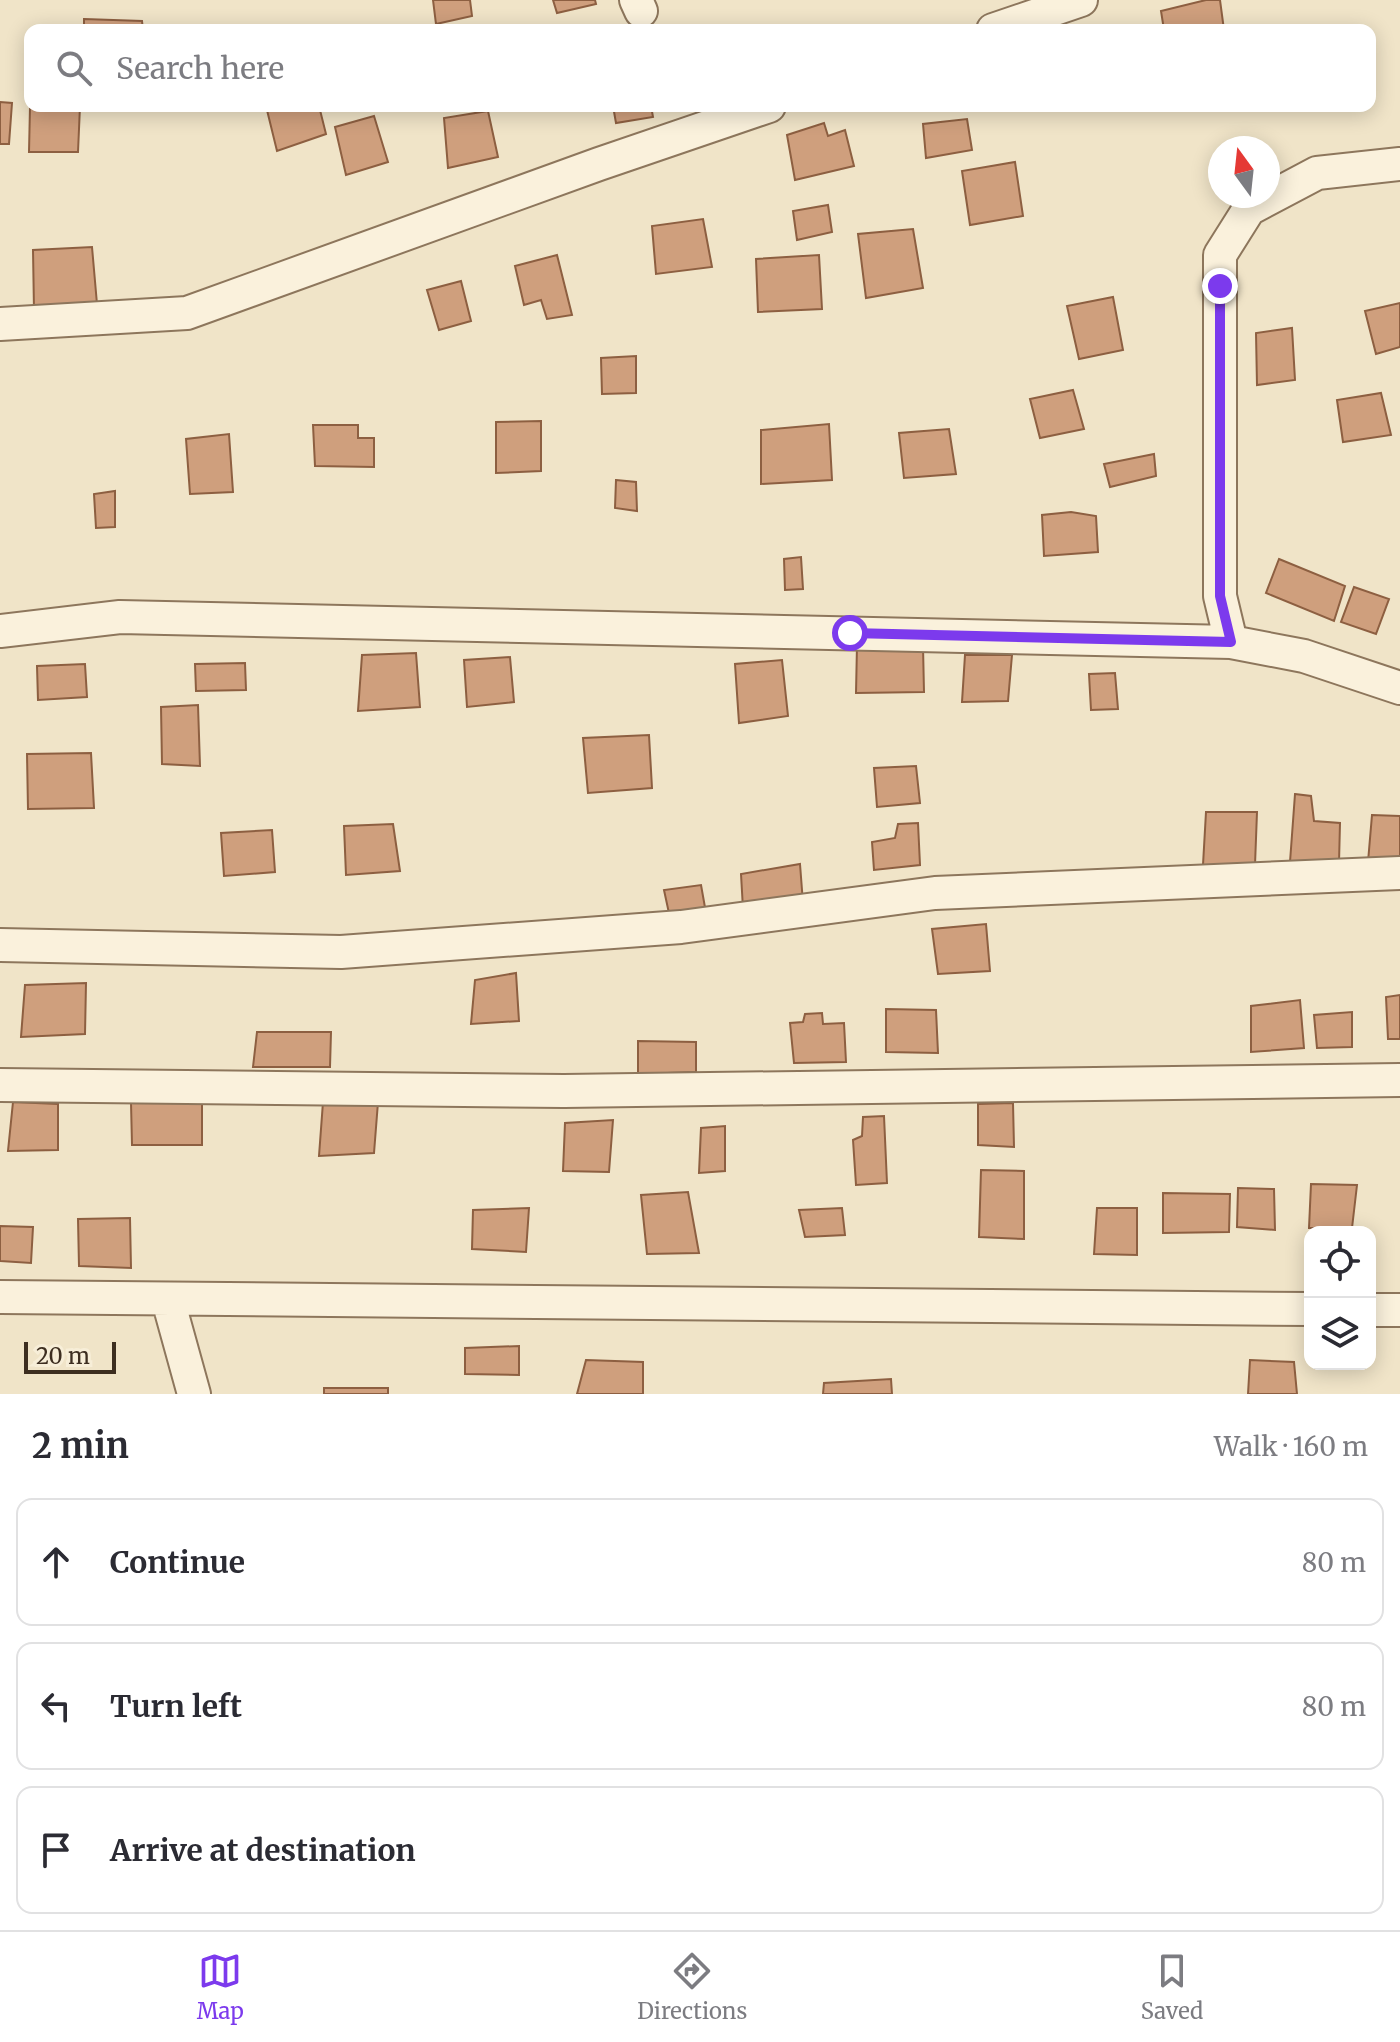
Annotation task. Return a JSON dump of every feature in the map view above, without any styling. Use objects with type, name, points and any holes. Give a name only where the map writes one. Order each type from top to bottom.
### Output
[{"type":"street","points":[[1011,24],[1081,0]]},
{"type":"street","points":[[0,324],[187,313],[751,112]]},
{"type":"street","points":[[1231,642],[1220,596],[1220,255],[1249,209],[1317,173],[1400,164]]},
{"type":"street","points":[[0,631],[120,617],[1231,642],[1304,656],[1400,688]]},
{"type":"street","points":[[0,945],[341,952],[681,927],[935,893],[1400,873]]},
{"type":"street","points":[[0,1085],[564,1091],[1400,1080]]},
{"type":"street","points":[[0,1297],[1304,1309]]},
{"type":"street","points":[[168,1300],[194,1394]]},
{"type":"street","points":[[1376,1310],[1400,1310]]},
{"type":"building","points":[[433,0],[470,0],[472,16],[436,24]]},
{"type":"building","points":[[553,0],[595,0],[596,4],[557,13]]},
{"type":"building","points":[[1206,0],[1220,0],[1223,24],[1163,24],[1161,11]]},
{"type":"building","points":[[84,19],[142,21],[142,24],[84,24]]},
{"type":"building","points":[[0,102],[12,103],[9,144],[0,144]]},
{"type":"building","points":[[30,112],[80,112],[78,152],[29,152]]},
{"type":"building","points":[[267,112],[320,112],[326,134],[277,151]]},
{"type":"building","points":[[488,112],[498,157],[448,168],[444,118]]},
{"type":"building","points":[[614,112],[652,112],[653,117],[616,123]]},
{"type":"building","points":[[374,116],[388,162],[346,175],[335,127]]},
{"type":"building","points":[[967,119],[972,150],[926,158],[923,124]]},
{"type":"building","points":[[824,123],[828,136],[845,130],[854,166],[795,180],[787,135]]},
{"type":"building","points":[[1015,162],[1023,216],[970,225],[962,171]]},
{"type":"building","points":[[828,205],[832,232],[797,240],[793,211]]},
{"type":"building","points":[[703,219],[712,267],[656,274],[652,226]]},
{"type":"building","points":[[913,229],[923,288],[866,298],[858,234]]},
{"type":"building","points":[[92,247],[97,304],[34,310],[33,250]]},
{"type":"building","points":[[557,255],[572,315],[547,319],[541,300],[524,305],[515,266]]},
{"type":"building","points":[[819,255],[822,309],[758,312],[756,259]]},
{"type":"building","points":[[461,281],[471,321],[439,330],[427,290]]},
{"type":"building","points":[[1113,297],[1123,350],[1079,359],[1067,306]]},
{"type":"building","points":[[1400,303],[1400,347],[1376,354],[1365,311]]},
{"type":"building","points":[[1292,328],[1295,380],[1257,385],[1256,333]]},
{"type":"building","points":[[636,356],[636,393],[602,394],[601,358]]},
{"type":"building","points":[[1073,390],[1084,429],[1040,438],[1030,399]]},
{"type":"building","points":[[1381,393],[1391,435],[1343,442],[1337,400]]},
{"type":"building","points":[[541,421],[541,471],[496,473],[496,422]]},
{"type":"building","points":[[829,424],[832,480],[761,484],[761,430]]},
{"type":"building","points":[[313,425],[358,425],[358,438],[374,438],[374,467],[315,466]]},
{"type":"building","points":[[949,429],[956,474],[904,478],[899,433]]},
{"type":"building","points":[[229,434],[233,492],[190,494],[186,439]]},
{"type":"building","points":[[1154,454],[1156,476],[1110,487],[1104,464]]},
{"type":"building","points":[[616,480],[636,482],[637,511],[615,508]]},
{"type":"building","points":[[115,491],[115,527],[96,528],[94,494]]},
{"type":"building","points":[[1071,512],[1096,516],[1098,552],[1044,556],[1042,515]]},
{"type":"building","points":[[801,557],[803,589],[785,590],[784,559]]},
{"type":"building","points":[[1279,559],[1345,586],[1334,621],[1266,593]]},
{"type":"building","points":[[1354,587],[1389,599],[1376,634],[1341,622]]},
{"type":"building","points":[[857,645],[923,646],[924,692],[856,693]]},
{"type":"building","points":[[416,653],[420,707],[358,711],[362,655]]},
{"type":"building","points":[[965,655],[1012,655],[1008,701],[962,702]]},
{"type":"building","points":[[510,657],[514,702],[467,707],[464,660]]},
{"type":"building","points":[[782,660],[788,716],[739,723],[735,664]]},
{"type":"building","points":[[245,663],[246,690],[196,691],[195,664]]},
{"type":"building","points":[[85,664],[87,697],[38,700],[37,666]]},
{"type":"building","points":[[1115,673],[1118,709],[1091,710],[1089,674]]},
{"type":"building","points":[[198,705],[200,766],[162,764],[161,707]]},
{"type":"building","points":[[649,735],[652,788],[588,793],[583,738]]},
{"type":"building","points":[[91,753],[94,808],[28,809],[27,754]]},
{"type":"building","points":[[916,766],[920,803],[877,807],[874,768]]},
{"type":"building","points":[[1295,794],[1311,796],[1314,821],[1340,823],[1339,863],[1290,862]]},
{"type":"building","points":[[1206,812],[1257,812],[1255,865],[1203,865]]},
{"type":"building","points":[[1372,815],[1400,816],[1400,863],[1368,862]]},
{"type":"building","points":[[918,823],[920,865],[874,870],[872,842],[895,838],[898,824]]},
{"type":"building","points":[[393,824],[400,871],[346,875],[344,826]]},
{"type":"building","points":[[272,830],[275,872],[224,876],[221,833]]},
{"type":"building","points":[[800,864],[803,903],[743,909],[741,874]]},
{"type":"building","points":[[701,885],[706,913],[670,918],[664,890]]},
{"type":"building","points":[[986,924],[990,971],[938,974],[932,929]]},
{"type":"building","points":[[516,973],[519,1021],[471,1024],[475,980]]},
{"type":"building","points":[[86,983],[85,1034],[21,1037],[25,985]]},
{"type":"building","points":[[1400,995],[1400,1039],[1388,1039],[1386,997]]},
{"type":"building","points":[[1300,1000],[1304,1048],[1251,1052],[1251,1006]]},
{"type":"building","points":[[886,1009],[936,1010],[938,1053],[886,1052]]},
{"type":"building","points":[[1352,1012],[1352,1047],[1317,1048],[1314,1015]]},
{"type":"building","points":[[822,1013],[823,1024],[844,1023],[846,1062],[794,1063],[790,1023],[803,1022],[805,1014]]},
{"type":"building","points":[[257,1032],[331,1032],[330,1067],[253,1067]]},
{"type":"building","points":[[638,1041],[696,1042],[696,1072],[638,1074]]},
{"type":"building","points":[[202,1100],[202,1145],[132,1145],[131,1103]]},
{"type":"building","points":[[13,1102],[58,1104],[58,1150],[8,1151]]},
{"type":"building","points":[[323,1102],[378,1102],[374,1153],[319,1156]]},
{"type":"building","points":[[1013,1103],[1014,1147],[978,1145],[978,1104]]},
{"type":"building","points":[[884,1116],[887,1183],[856,1185],[853,1140],[862,1136],[863,1117]]},
{"type":"building","points":[[613,1120],[609,1172],[563,1171],[565,1123]]},
{"type":"building","points":[[725,1126],[725,1171],[699,1173],[701,1128]]},
{"type":"building","points":[[981,1170],[1024,1171],[1024,1239],[979,1237]]},
{"type":"building","points":[[1311,1184],[1357,1185],[1352,1226],[1309,1226]]},
{"type":"building","points":[[1238,1188],[1274,1189],[1275,1230],[1237,1227]]},
{"type":"building","points":[[688,1192],[699,1253],[647,1254],[641,1195]]},
{"type":"building","points":[[1163,1193],[1230,1194],[1229,1232],[1163,1233]]},
{"type":"building","points":[[529,1208],[526,1252],[472,1249],[473,1210]]},
{"type":"building","points":[[842,1208],[845,1235],[805,1237],[799,1210]]},
{"type":"building","points":[[1097,1208],[1137,1208],[1137,1255],[1094,1254]]},
{"type":"building","points":[[130,1218],[131,1268],[79,1266],[78,1219]]},
{"type":"building","points":[[0,1226],[33,1227],[31,1263],[0,1261]]},
{"type":"building","points":[[519,1346],[519,1375],[465,1374],[465,1348]]},
{"type":"building","points":[[586,1360],[643,1362],[643,1394],[577,1394]]},
{"type":"building","points":[[1250,1360],[1294,1362],[1297,1394],[1248,1394]]},
{"type":"building","points":[[891,1379],[892,1394],[823,1394],[824,1383]]},
{"type":"building","points":[[324,1388],[388,1388],[388,1394],[324,1394]]},
{"type":"route","points":[[850,633],[1231,642],[1220,596],[1220,286]]}]
